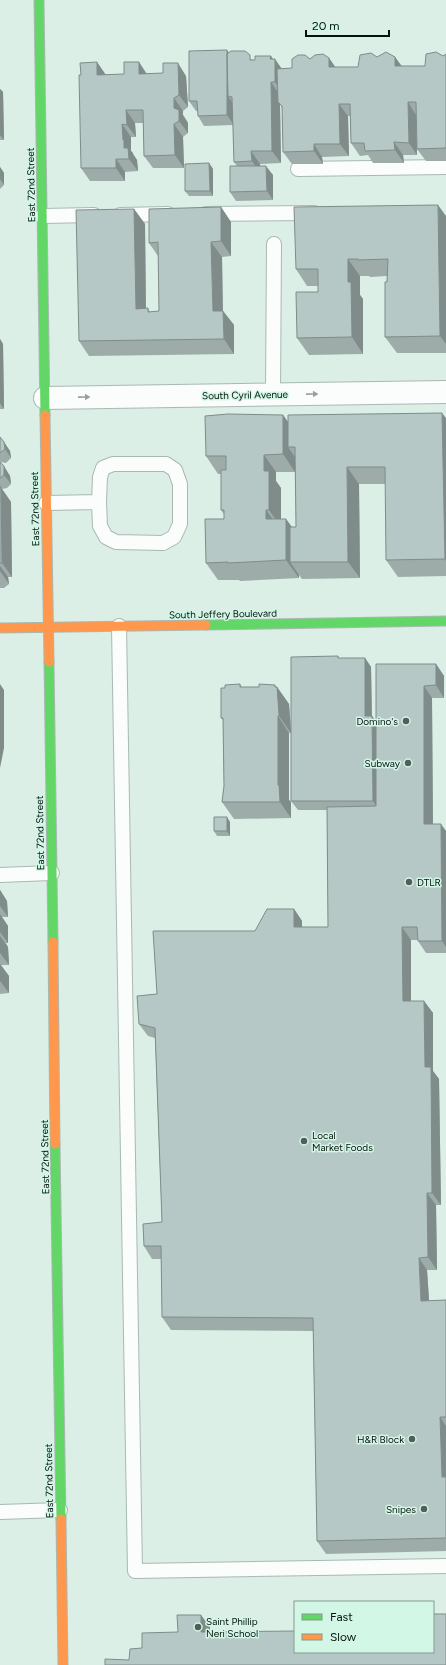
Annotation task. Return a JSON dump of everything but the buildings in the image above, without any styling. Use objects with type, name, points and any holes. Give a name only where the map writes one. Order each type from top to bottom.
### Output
[{"type":"street","name":"East 72nd Street","points":[[39,0],[63,1665]]},
{"type":"street","name":"South Cyril Avenue","points":[[45,398],[446,392]]},
{"type":"street","name":"South Jeffery Boulevard","points":[[0,628],[446,620]]},
{"type":"lane","points":[[298,169],[446,167]]},
{"type":"lane","points":[[194,214],[328,212]]},
{"type":"lane","points":[[42,216],[179,214]]},
{"type":"lane","points":[[273,394],[274,244]]},
{"type":"lane","points":[[113,464],[166,464],[175,470],[180,484],[180,524],[174,537],[163,543],[116,542],[106,537],[100,526],[99,502],[100,477],[103,468],[113,464]]},
{"type":"lane","points":[[46,503],[99,502]]},
{"type":"lane","points":[[119,626],[135,1571],[446,1566]]},
{"type":"lane","points":[[0,875],[52,874]]},
{"type":"lane","points":[[0,1512],[60,1510]]},
{"type":"traffic: fast","points":[[39,0],[45,415]]},
{"type":"traffic: fast","points":[[206,625],[446,621]]},
{"type":"traffic: fast","points":[[49,662],[53,942]]},
{"type":"traffic: fast","points":[[55,1144],[61,1519]]},
{"type":"traffic: slow","points":[[45,415],[49,662]]},
{"type":"traffic: slow","points":[[0,628],[206,625]]},
{"type":"traffic: slow","points":[[53,942],[55,1144]]},
{"type":"traffic: slow","points":[[61,1519],[63,1665]]},
{"type":"place","name":"Domino's","points":[[406,721]]},
{"type":"place","name":"Subway","points":[[408,763]]},
{"type":"place","name":"DTLR","points":[[409,882]]},
{"type":"place","name":"Local Market Foods","points":[[304,1141]]},
{"type":"place","name":"H&R Block","points":[[412,1439]]},
{"type":"place","name":"Snipes","points":[[424,1509]]},
{"type":"place","name":"Saint Phillip Neri School","points":[[198,1627]]}]
